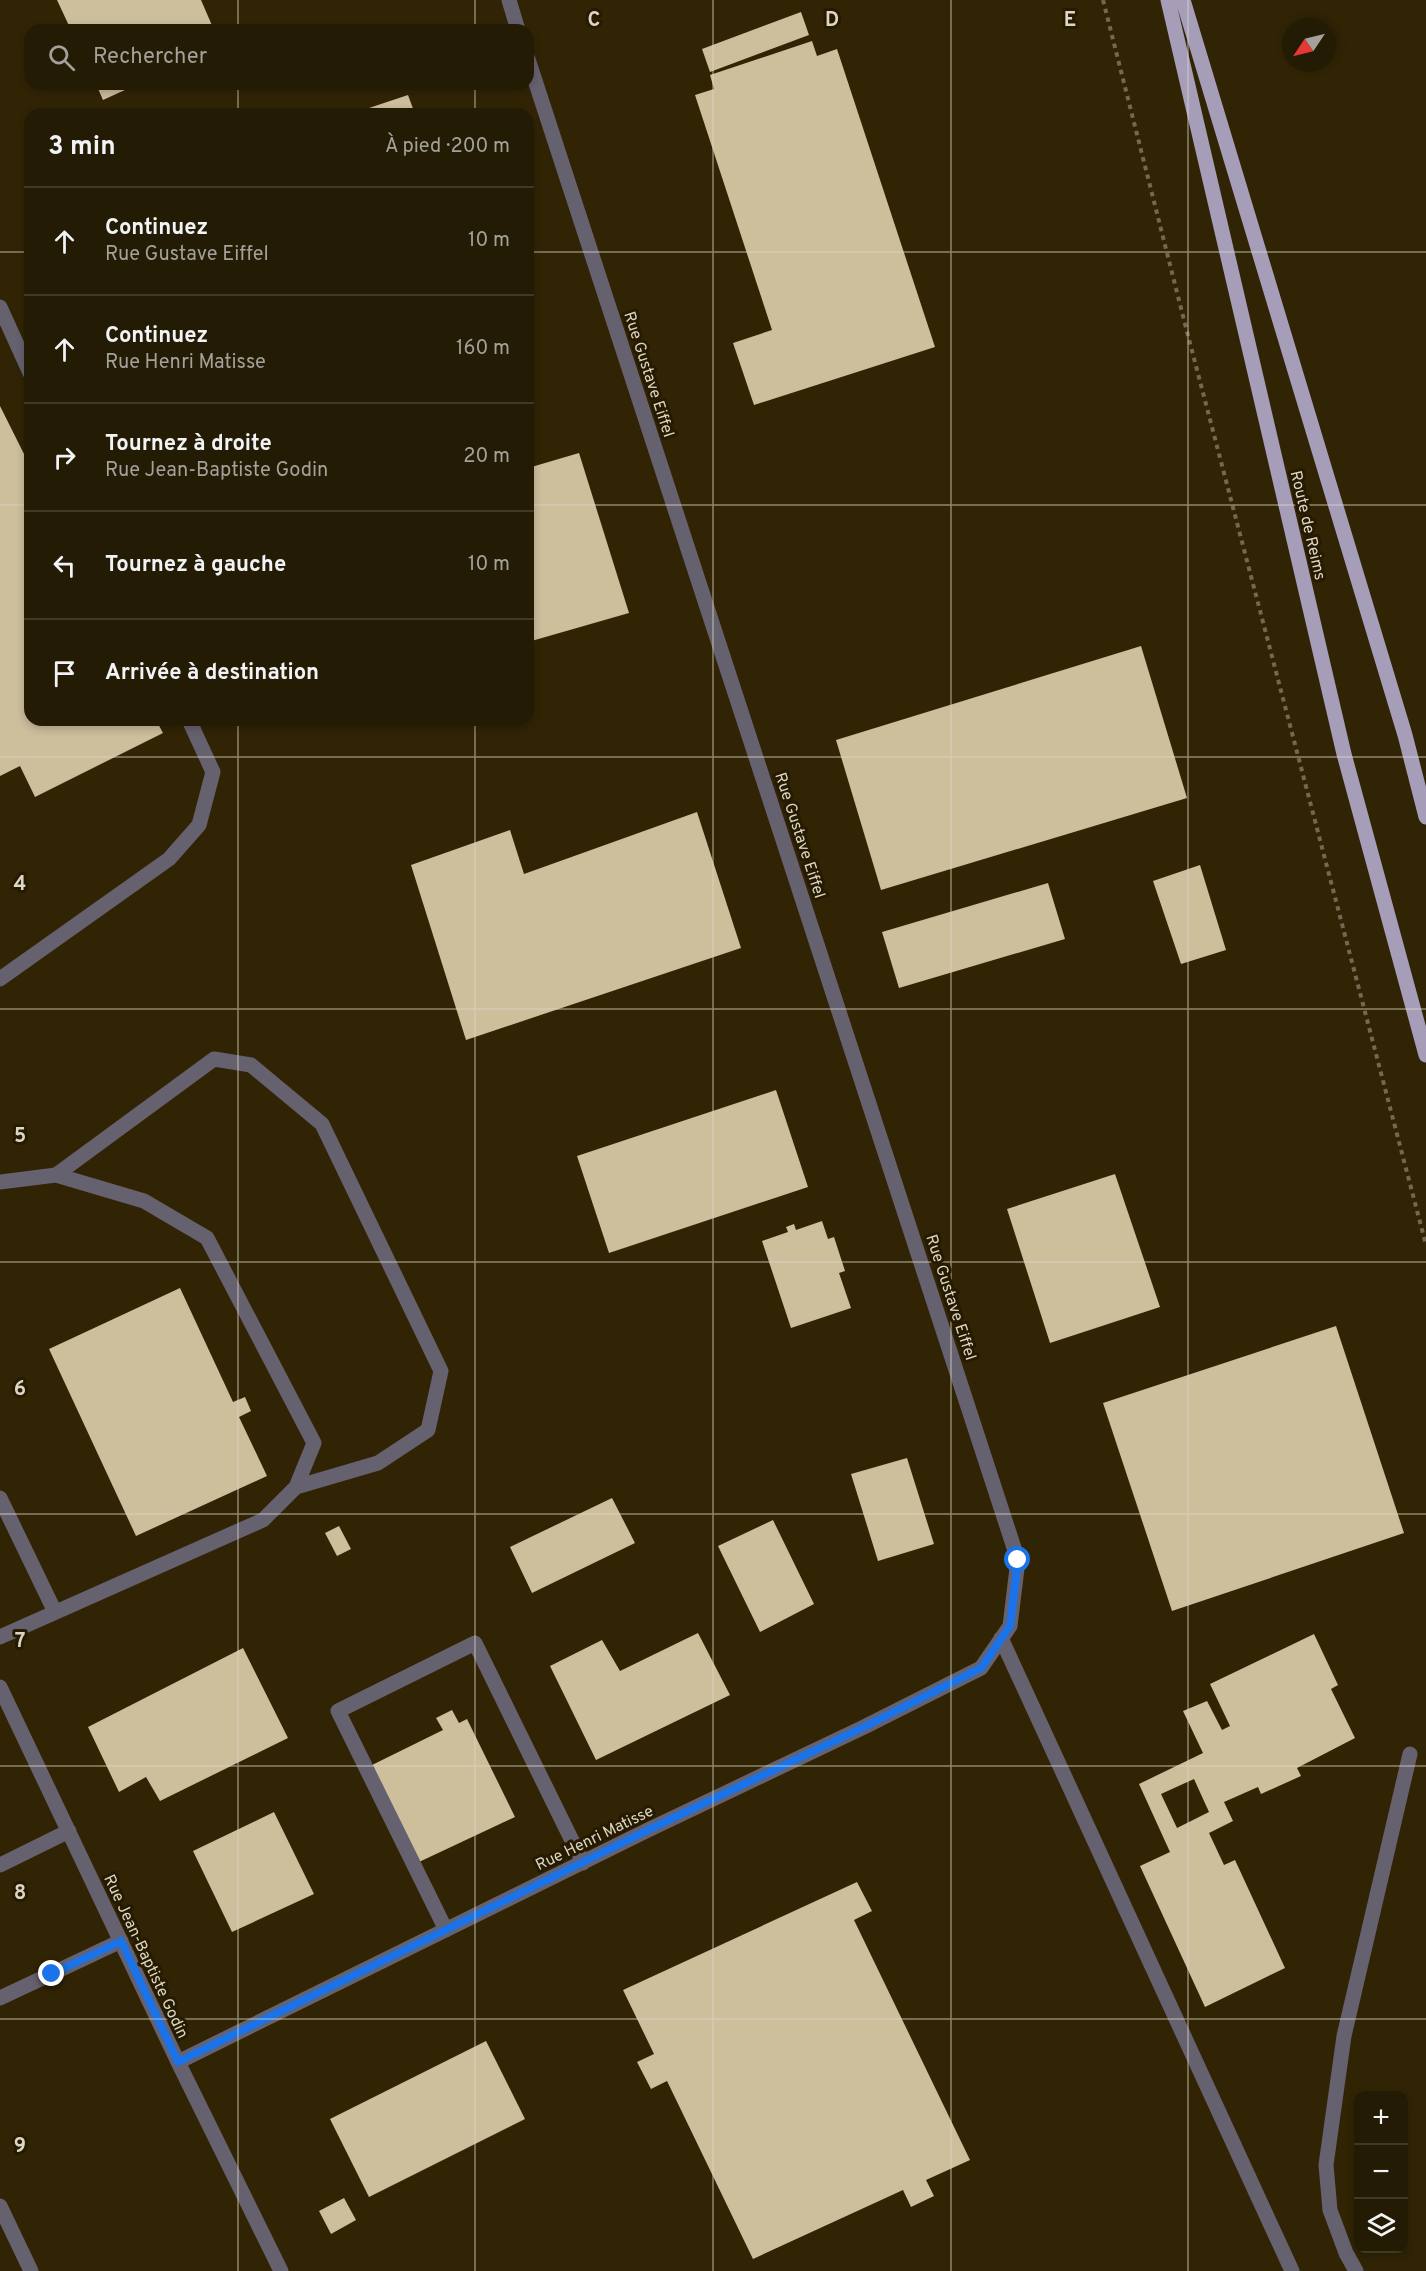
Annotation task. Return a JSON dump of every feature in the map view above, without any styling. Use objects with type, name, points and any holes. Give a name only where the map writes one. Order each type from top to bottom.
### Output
[{"type":"main road","name":"Route de Reims","points":[[1168,0],[1344,754],[1426,1056]]},
{"type":"main road","name":"Route de Reims","points":[[1183,0],[1405,735],[1426,817]]},
{"type":"street","points":[[509,0],[517,24]]},
{"type":"street","name":"Rue Gustave Eiffel","points":[[534,77],[1018,1560],[1005,1632]]},
{"type":"street","points":[[0,307],[24,360]]},
{"type":"street","points":[[0,979],[169,859],[199,825],[213,772],[192,726]]},
{"type":"street","points":[[56,1175],[214,1059],[250,1065],[322,1124],[441,1371],[428,1430],[378,1463],[297,1487]]},
{"type":"street","points":[[0,1182],[56,1175],[144,1201],[207,1238],[314,1443],[297,1487],[263,1520],[0,1637]]},
{"type":"street","points":[[0,1498],[55,1612]]},
{"type":"street","points":[[1005,1632],[1292,2271]]},
{"type":"street","name":"Rue Henri Matisse","points":[[178,2062],[981,1668],[1005,1632]]},
{"type":"street","points":[[446,1930],[338,1710],[475,1643],[583,1863]]},
{"type":"street","name":"Rue Jean-Baptiste Godin","points":[[0,1687],[178,2062],[281,2271]]},
{"type":"street","points":[[1356,2271],[1346,2253],[1330,2210],[1326,2164],[1344,2036],[1410,1754]]},
{"type":"street","points":[[0,1865],[69,1832]]},
{"type":"street","points":[[0,1998],[121,1941]]},
{"type":"street","points":[[0,2206],[32,2271]]},
{"type":"path","points":[[1103,0],[1185,324],[1426,1245]]},
{"type":"building","points":[[57,0],[201,0],[211,24],[68,24]]},
{"type":"building","points":[[801,12],[809,35],[710,72],[702,49]]},
{"type":"building","points":[[812,41],[817,56],[837,49],[935,347],[754,405],[733,343],[772,330],[695,95],[714,89],[710,75]]},
{"type":"building","points":[[99,90],[125,90],[103,100]]},
{"type":"building","points":[[408,95],[413,108],[369,108]]},
{"type":"building","points":[[0,406],[24,454],[24,726],[159,726],[163,733],[35,797],[20,766],[0,776]]},
{"type":"building","points":[[579,453],[629,613],[534,640],[534,466]]},
{"type":"building","points":[[1141,646],[1187,798],[881,890],[836,740]]},
{"type":"building","points":[[697,812],[741,948],[466,1040],[411,865],[510,830],[524,874]]},
{"type":"building","points":[[1200,865],[1226,950],[1181,964],[1153,881]]},
{"type":"building","points":[[1048,883],[1065,939],[899,988],[882,932]]},
{"type":"building","points":[[776,1090],[808,1187],[609,1253],[577,1156]]},
{"type":"building","points":[[1115,1174],[1160,1307],[1050,1343],[1007,1209]]},
{"type":"building","points":[[822,1221],[828,1239],[834,1237],[845,1271],[839,1273],[851,1308],[791,1328],[762,1241],[788,1232],[786,1227],[794,1224],[796,1230]]},
{"type":"building","points":[[180,1288],[233,1402],[245,1397],[251,1411],[239,1417],[267,1476],[136,1536],[49,1349]]},
{"type":"building","points":[[1336,1326],[1404,1533],[1172,1611],[1103,1403]]},
{"type":"building","points":[[907,1458],[934,1544],[878,1561],[851,1474]]},
{"type":"building","points":[[612,1498],[635,1543],[532,1593],[510,1547]]},
{"type":"building","points":[[773,1520],[814,1604],[760,1632],[718,1546]]},
{"type":"building","points":[[339,1526],[351,1549],[337,1556],[325,1533]]},
{"type":"building","points":[[698,1633],[730,1695],[596,1760],[550,1666],[602,1640],[620,1671]]},
{"type":"building","points":[[1314,1634],[1338,1685],[1331,1689],[1355,1738],[1297,1768],[1301,1776],[1261,1794],[1258,1787],[1224,1802],[1233,1821],[1209,1833],[1224,1865],[1235,1860],[1285,1968],[1205,2007],[1140,1866],[1170,1852],[1139,1784],[1203,1753],[1183,1711],[1207,1701],[1222,1730],[1230,1726],[1210,1684]],"holes":[[[1194,1779],[1209,1812],[1177,1828],[1161,1794]]]},
{"type":"building","points":[[243,1648],[288,1738],[160,1801],[146,1777],[119,1792],[88,1727]]},
{"type":"building","points":[[452,1710],[459,1723],[467,1719],[515,1817],[419,1862],[372,1765],[443,1730],[436,1718]]},
{"type":"building","points":[[274,1812],[314,1894],[232,1932],[193,1851]]},
{"type":"building","points":[[857,1882],[872,1911],[854,1920],[970,2160],[926,2180],[934,2196],[911,2207],[903,2190],[753,2259],[667,2081],[651,2089],[637,2062],[654,2054],[623,1990]]},
{"type":"building","points":[[486,2041],[525,2119],[369,2197],[330,2119]]},
{"type":"building","points":[[344,2198],[356,2220],[331,2234],[319,2211]]},
{"type":"route","points":[[52,1974],[121,1941],[178,2062],[981,1668],[1010,1626],[1018,1560]]}]
